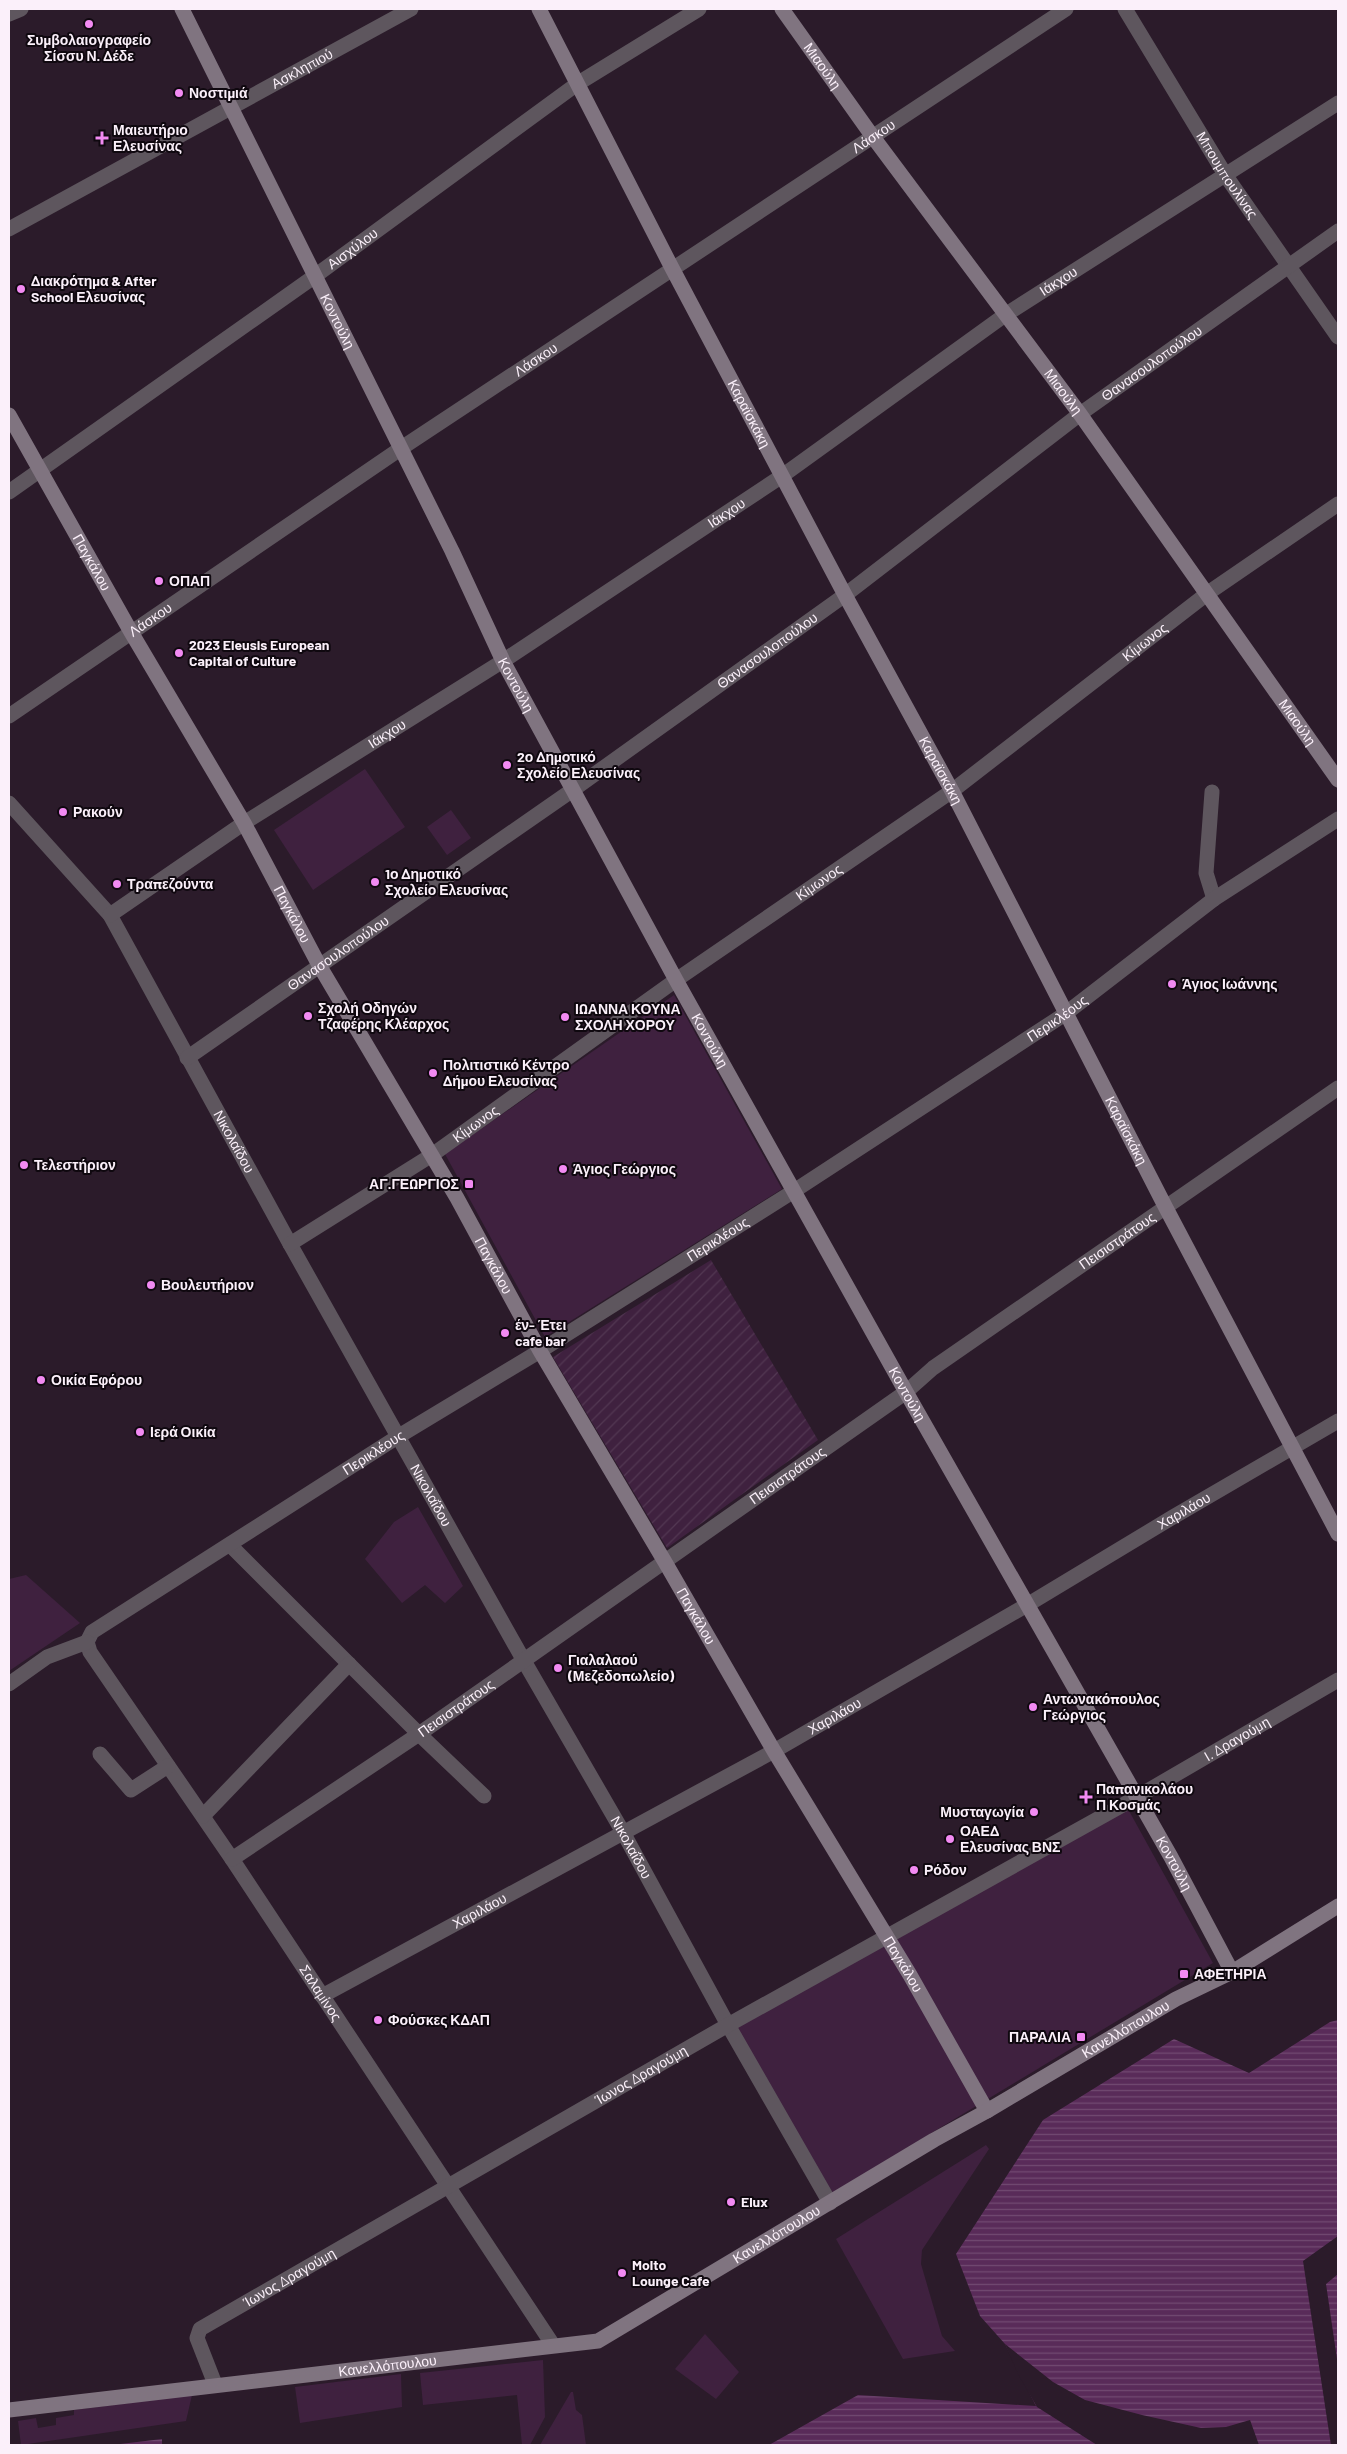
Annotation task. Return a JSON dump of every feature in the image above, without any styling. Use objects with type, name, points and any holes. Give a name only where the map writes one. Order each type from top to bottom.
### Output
[{"type":"main road","name":"Κοντούλη","points":[[182,9],[452,550],[503,661],[676,980],[906,1392],[1136,1797],[1232,1972]]},
{"type":"main road","name":"Καραϊσκάκη","points":[[539,9],[672,268],[845,596],[952,791],[1166,1208],[1338,1534]]},
{"type":"main road","name":"Μιαούλη","points":[[782,9],[873,137],[1080,414],[1338,780]]},
{"type":"main road","name":"Παγκάλου","points":[[9,415],[131,632],[244,823],[319,965],[432,1155],[540,1351],[774,1751],[946,2038],[987,2111]]},
{"type":"main road","name":"Κανελλόπουλου","points":[[9,2410],[215,2384],[598,2341],[934,2140],[987,2111],[1176,1999],[1232,1972],[1338,1906]]},
{"type":"street","points":[[9,14],[22,9]]},
{"type":"street","name":"Ασκληπιού","points":[[9,229],[410,9]]},
{"type":"street","name":"Αισχύλου","points":[[9,492],[315,276],[578,84],[699,9]]},
{"type":"street","name":"Λάσκου","points":[[9,716],[400,449],[1066,9]]},
{"type":"street","name":"Μπουμπουλίνας","points":[[1125,9],[1226,176],[1338,337]]},
{"type":"street","name":"Ιάκχου","points":[[110,915],[244,823],[503,661],[782,476],[1005,315],[1338,103]]},
{"type":"street","name":"Θανασουλοπούλου","points":[[187,1058],[574,789],[845,596],[1080,414],[1338,231]]},
{"type":"street","name":"Κίμωνος","points":[[290,1244],[432,1155],[676,980],[952,791],[1208,593],[1338,504]]},
{"type":"street","points":[[1212,792],[1206,873],[1214,899]]},
{"type":"street","name":"Νικολαΐδου","points":[[9,803],[110,915],[290,1244],[624,1834],[728,2025],[830,2203]]},
{"type":"street","name":"Περικλέους","points":[[87,1642],[92,1632],[399,1436],[540,1351],[794,1191],[1066,1014],[1214,899],[1338,819]]},
{"type":"street","name":"Πεισιστράτους","points":[[232,1859],[419,1734],[906,1392],[933,1368],[1338,1088]]},
{"type":"street","name":"Χαριλάου","points":[[322,1996],[774,1751],[1027,1605],[1173,1516],[1338,1421]]},
{"type":"street","points":[[230,1545],[419,1734],[484,1796]]},
{"type":"street","points":[[9,1684],[47,1658],[87,1642]]},
{"type":"street","name":"Σαλαμίνος","points":[[87,1642],[90,1652],[232,1859],[553,2345]]},
{"type":"street","points":[[203,1816],[349,1664]]},
{"type":"street","name":"Ι. Δραγούμη","points":[[1136,1797],[1338,1680]]},
{"type":"street","points":[[100,1754],[131,1790],[168,1766]]},
{"type":"street","name":"Ίωνος Δραγούμη","points":[[215,2384],[197,2338],[200,2329],[728,2025],[886,1938],[1089,1821],[1136,1797]]},
{"type":"shaded area","points":[[365,769],[405,827],[313,890],[274,830]]},
{"type":"shaded area","points":[[451,810],[471,838],[447,855],[427,827]]},
{"type":"shaded area","points":[[674,995],[782,1189],[545,1337],[445,1154]]},
{"type":"shaded area","points":[[711,1260],[818,1440],[667,1548],[553,1357]]},
{"type":"shaded area","points":[[418,1507],[463,1586],[445,1603],[425,1585],[402,1603],[365,1559],[394,1522]]},
{"type":"shaded area","points":[[26,1575],[80,1623],[9,1671],[9,1579]]},
{"type":"shaded area","points":[[1128,1809],[1213,1963],[832,2193],[736,2027]]},
{"type":"shaded area","points":[[1338,2020],[1338,2445],[769,2445],[858,2395],[1036,2406],[1005,2344],[980,2316],[956,2254],[1043,2120],[1174,2039],[1249,2073],[1330,2022]]},
{"type":"shaded area","points":[[986,2145],[989,2149],[922,2250],[921,2264],[942,2336],[955,2351],[903,2359],[836,2239]]},
{"type":"shaded area","points":[[705,2334],[739,2372],[716,2399],[675,2369]]},
{"type":"shaded area","points":[[543,2360],[545,2417],[530,2445],[522,2445],[517,2395],[423,2405],[420,2373]]},
{"type":"shaded area","points":[[401,2374],[402,2407],[300,2423],[295,2387]]},
{"type":"shaded area","points":[[571,2392],[573,2392],[576,2410],[582,2415],[586,2445],[540,2445]]},
{"type":"shaded area","points":[[192,2395],[186,2421],[21,2445],[18,2421],[36,2418],[38,2428],[56,2425],[56,2418],[74,2415],[74,2410]]},
{"type":"shaded area","points":[[162,2439],[162,2445],[112,2445]]},
{"type":"pier","points":[[1338,2236],[1338,2274],[1326,2284],[1338,2366],[1338,2445],[1331,2445],[1303,2261]]},
{"type":"pier","points":[[1005,2344],[1053,2382],[1085,2400],[1201,2428],[1226,2427],[1250,2420],[1259,2445],[1097,2445],[1037,2407],[1018,2374]]},
{"type":"place","name":"Συμβολαιογραφείο Σίσσυ Ν. Δέδε","points":[[89,24]]},
{"type":"place","name":"Νοστιμιά","points":[[179,93]]},
{"type":"place","name":"Μαιευτήριο Ελευσίνας","points":[[102,138]]},
{"type":"place","name":"Διακρότημα & After School Ελευσίνας","points":[[21,289]]},
{"type":"place","name":"ΟΠΑΠ","points":[[159,581]]},
{"type":"place","name":"2023 Eleusis European Capital of Culture","points":[[179,653]]},
{"type":"place","name":"2ο Δημοτικό Σχολείο Ελευσίνας","points":[[507,765]]},
{"type":"place","name":"Ρακούν","points":[[63,812]]},
{"type":"place","name":"1ο Δημοτικό Σχολείο Ελευσίνας","points":[[375,882]]},
{"type":"place","name":"Τραπεζούντα","points":[[117,884]]},
{"type":"place","name":"Άγιος Ιωάννης","points":[[1172,984]]},
{"type":"place","name":"Σχολή Οδηγών Τζαφέρης Κλέαρχος","points":[[308,1016]]},
{"type":"place","name":"ΙΩΑΝΝΑ ΚΟΥΝΑ ΣΧΟΛΗ ΧΟΡΟΥ","points":[[565,1017]]},
{"type":"place","name":"Πολιτιστικό Κέντρο Δήμου Ελευσίνας","points":[[433,1073]]},
{"type":"place","name":"Τελεστήριον","points":[[24,1165]]},
{"type":"place","name":"Άγιος Γεώργιος","points":[[563,1169]]},
{"type":"place","name":"ΑΓ.ΓΕΩΡΓΙΟΣ","points":[[469,1184]]},
{"type":"place","name":"Βουλευτήριον","points":[[151,1285]]},
{"type":"place","name":"έν- Έτει cafe bar","points":[[505,1333]]},
{"type":"place","name":"Οικία Εφόρου","points":[[41,1380]]},
{"type":"place","name":"Ιερά Οικία","points":[[140,1432]]},
{"type":"place","name":"Γιαλαλαού (Μεζεδοπωλείο)","points":[[558,1668]]},
{"type":"place","name":"Αντωνακόπουλος Γεώργιος","points":[[1033,1707]]},
{"type":"place","name":"Παπανικολάου Π Κοσμάς","points":[[1086,1797]]},
{"type":"place","name":"Μυσταγωγία","points":[[1034,1812]]},
{"type":"place","name":"ΟΑΕΔ Ελευσίνας ΒΝΣ","points":[[950,1839]]},
{"type":"place","name":"Ρόδον","points":[[914,1870]]},
{"type":"place","name":"ΑΦΕΤΗΡΙΑ","points":[[1184,1974]]},
{"type":"place","name":"Φούσκες ΚΔΑΠ","points":[[378,2020]]},
{"type":"place","name":"ΠΑΡΑΛΙΑ","points":[[1081,2037]]},
{"type":"place","name":"Elux","points":[[731,2202]]},
{"type":"place","name":"Molto Lounge Cafe","points":[[622,2273]]}]
